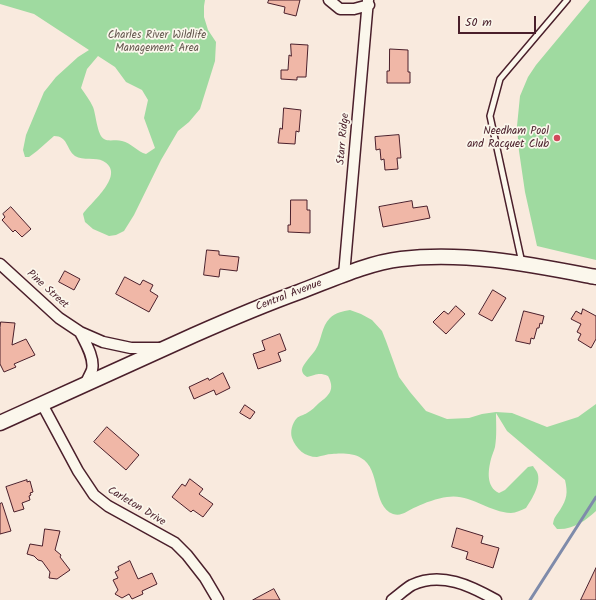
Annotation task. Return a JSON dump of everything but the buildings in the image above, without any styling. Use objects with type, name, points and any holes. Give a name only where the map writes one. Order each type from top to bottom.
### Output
[{"type":"main road","name":"Central Avenue","points":[[0,423],[264,304],[370,265],[418,257],[460,257],[522,263],[596,277]]},
{"type":"street","name":"Starr Ridge","points":[[329,0],[340,9],[354,9],[368,3],[344,275]]},
{"type":"street","name":"Pine Street","points":[[0,264],[59,318],[80,332],[103,342],[131,348],[165,348]]},
{"type":"street","name":"Pine Street","points":[[80,332],[89,350],[91,358],[92,369],[85,385]]},
{"type":"street","name":"Carleton Drive","points":[[42,404],[78,471],[94,495],[108,506],[175,544],[187,555],[205,578],[218,600]]},
{"type":"street","points":[[392,600],[412,585],[434,580],[459,582],[494,599]]},
{"type":"lane","points":[[522,263],[490,116],[500,79],[567,0]]},
{"type":"green space","name":"Charles River Wildlife Management Area","points":[[0,0],[205,0],[204,17],[208,30],[216,42],[215,61],[200,109],[189,122],[178,131],[124,231],[116,235],[109,236],[93,229],[85,222],[83,214],[105,188],[109,180],[111,173],[109,167],[103,161],[75,156],[62,138],[54,136],[29,157],[25,157],[23,150],[26,135],[44,92],[56,77],[78,57],[89,50],[34,14],[0,4]],"holes":[[[98,56],[115,67],[126,82],[142,90],[148,100],[144,118],[155,148],[146,154],[120,140],[106,140],[102,137],[98,129],[93,107],[81,88],[87,69]]]},
{"type":"green space","name":"Needham Pool and Racquet Club","points":[[590,0],[596,0],[596,260],[537,246],[525,192],[517,126],[520,96],[528,77],[536,65]]},
{"type":"green space","points":[[350,310],[372,320],[382,331],[399,377],[426,411],[447,419],[469,418],[496,412],[512,413],[547,427],[578,417],[596,404],[596,511],[578,524],[568,528],[557,529],[553,524],[567,492],[565,480],[507,431],[496,413],[496,443],[491,458],[489,473],[492,487],[499,493],[505,490],[528,467],[533,466],[538,476],[536,491],[526,508],[511,513],[495,510],[471,500],[455,496],[419,505],[402,514],[396,515],[386,510],[379,496],[371,470],[367,463],[361,458],[351,454],[328,454],[313,457],[302,452],[296,446],[291,436],[291,430],[294,422],[298,417],[310,411],[329,394],[331,385],[328,376],[320,374],[307,377],[304,375],[302,368],[316,349],[327,322],[332,316]]},
{"type":"waterway","points":[[530,600],[596,497]]},
{"type":"place","name":"Needham Pool and Racquet Club","points":[[557,138]]}]
